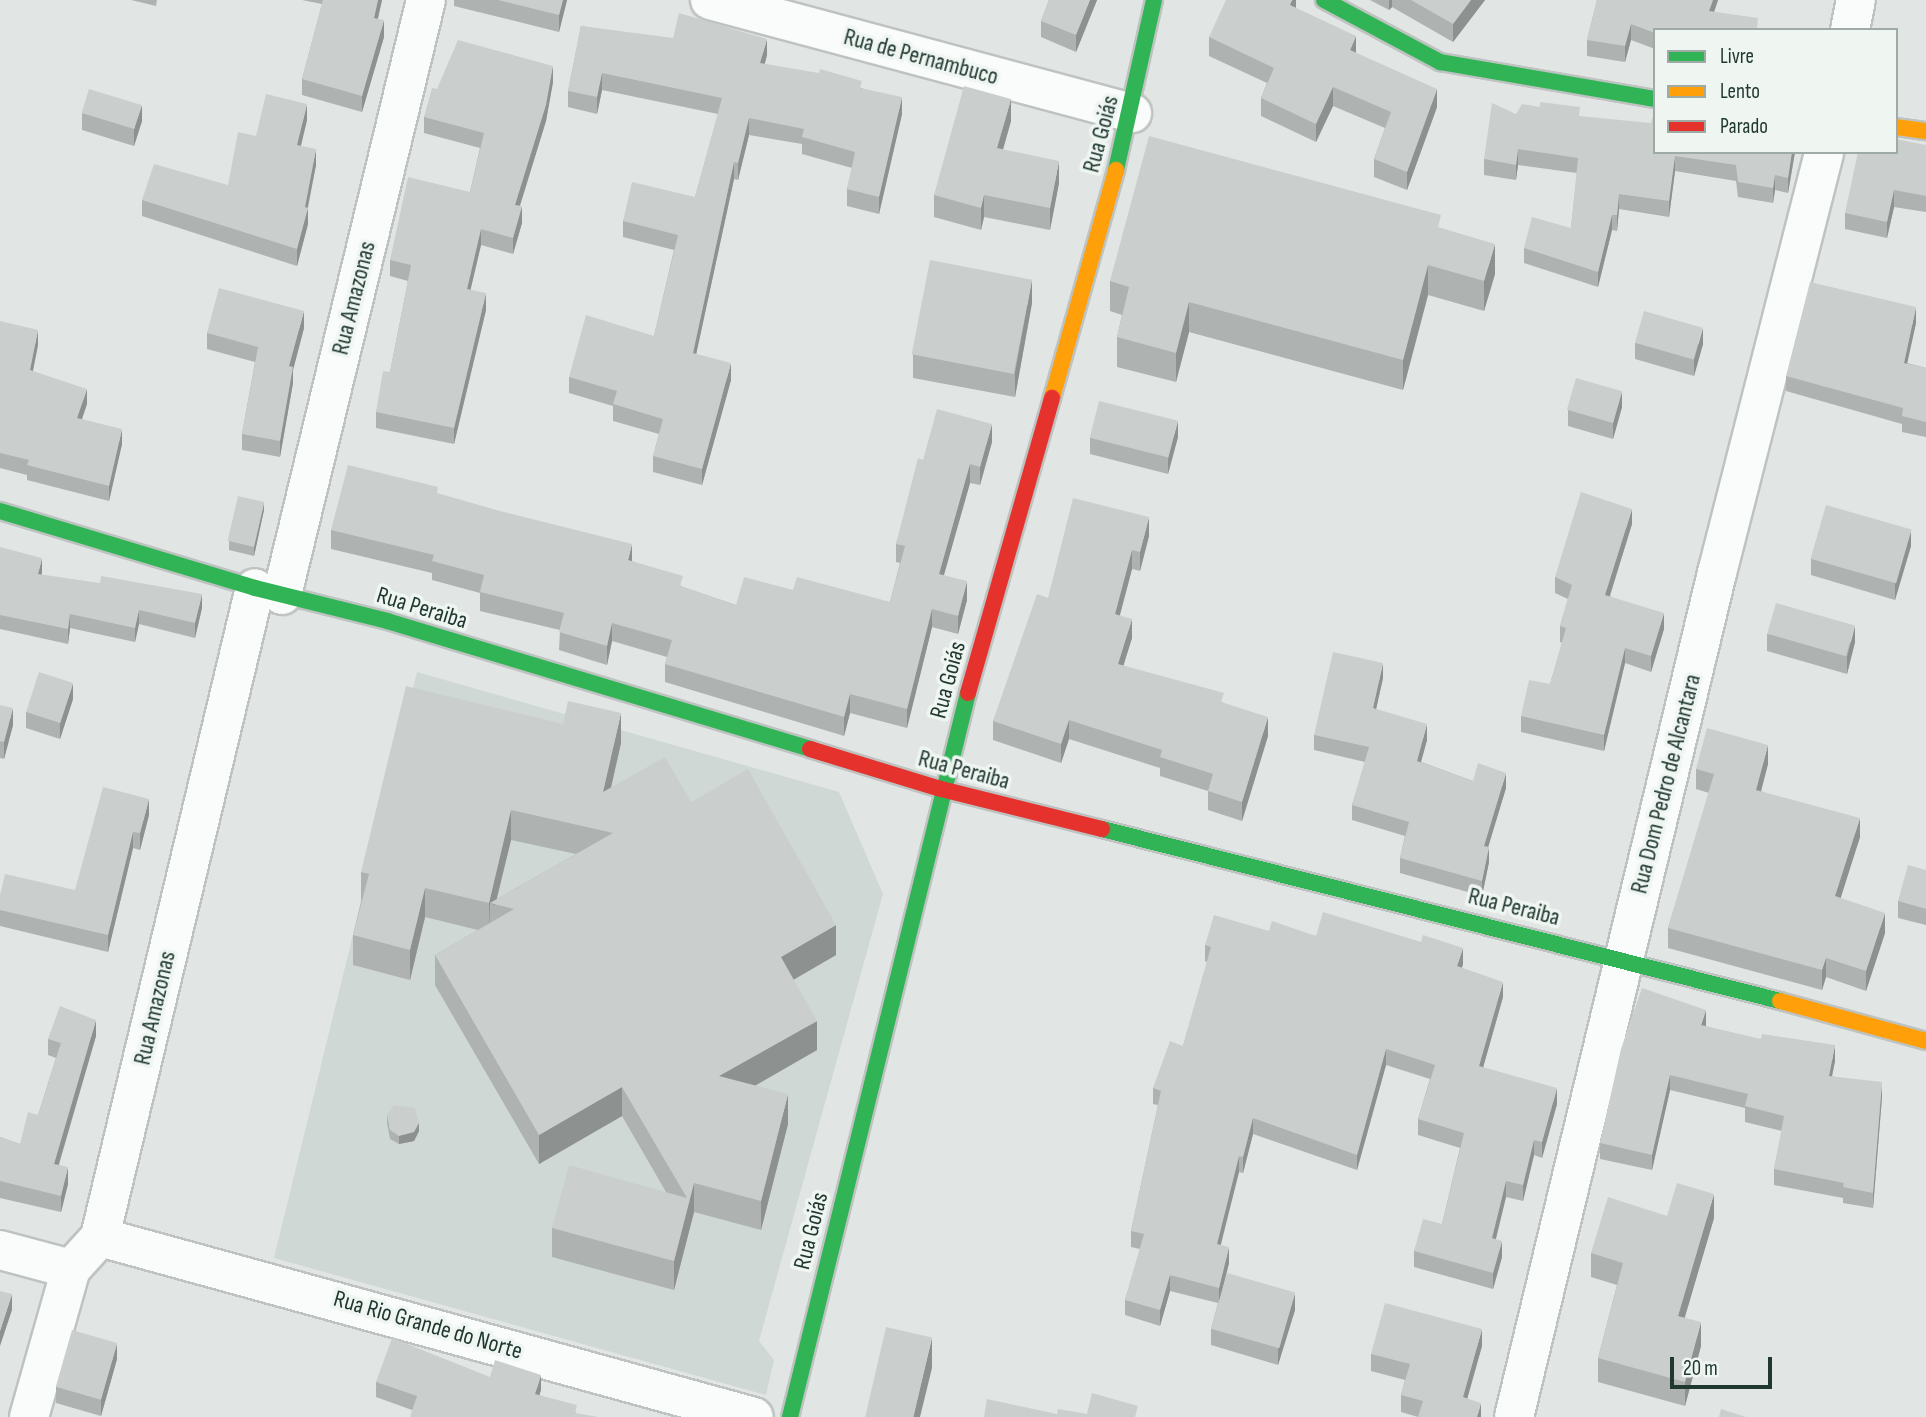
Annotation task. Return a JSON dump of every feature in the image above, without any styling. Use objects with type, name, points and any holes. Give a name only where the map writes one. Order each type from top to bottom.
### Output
[{"type":"street","name":"Rua Amazonas","points":[[29,1417],[71,1269],[100,1237],[426,0]]},
{"type":"street","name":"Rua de Pernambuco","points":[[710,0],[1132,113]]},
{"type":"street","name":"Rua Goiás","points":[[790,1417],[941,789],[1132,113],[1154,0]]},
{"type":"street","points":[[1324,0],[1440,62],[1653,99]]},
{"type":"street","points":[[1850,28],[1856,0]]},
{"type":"street","points":[[1898,127],[1926,131]]},
{"type":"street","name":"Rua Dom Pedro de Alcantara","points":[[1514,1417],[1623,958],[1824,154]]},
{"type":"street","name":"Rua Peraiba","points":[[0,511],[268,592],[387,621],[941,789],[1623,958],[1926,1041]]},
{"type":"street","name":"Rua Rio Grande do Norte","points":[[100,1237],[754,1417]]},
{"type":"street","points":[[0,1250],[71,1269]]},
{"type":"shaded area","points":[[417,672],[839,792],[883,894],[759,1341],[774,1360],[766,1395],[274,1258]]},
{"type":"building","points":[[323,0],[378,0],[374,18],[384,20],[362,96],[302,79]]},
{"type":"building","points":[[498,0],[563,0],[559,15]]},
{"type":"building","points":[[1049,0],[1090,0],[1076,35],[1041,21]]},
{"type":"building","points":[[1226,0],[1292,0],[1290,5],[1356,36],[1350,50],[1437,89],[1407,172],[1374,159],[1391,112],[1333,87],[1316,124],[1261,98],[1274,68],[1209,37]]},
{"type":"building","points":[[1411,0],[1471,0],[1453,24]]},
{"type":"building","points":[[1597,0],[1713,0],[1709,11],[1758,18],[1757,28],[1653,28],[1653,32],[1631,24],[1625,46],[1587,40]]},
{"type":"building","points":[[679,13],[767,39],[760,63],[819,73],[820,69],[862,81],[860,88],[902,97],[879,197],[847,189],[855,152],[802,137],[804,129],[749,118],[738,163],[734,162],[693,353],[731,363],[702,469],[653,456],[663,419],[613,404],[617,391],[569,377],[586,315],[654,336],[678,235],[623,221],[632,182],[695,197],[722,98],[602,73],[597,97],[568,91],[581,26],[673,38]]},
{"type":"building","points":[[458,40],[553,66],[546,105],[515,205],[522,206],[513,238],[481,229],[467,289],[486,293],[454,428],[376,412],[383,371],[390,372],[411,265],[390,260],[408,177],[470,192],[484,133],[424,117],[432,88],[437,89]]},
{"type":"building","points":[[964,86],[1011,99],[997,148],[1059,161],[1050,208],[984,195],[981,208],[934,195]]},
{"type":"building","points":[[89,89],[142,105],[134,129],[82,113]]},
{"type":"building","points":[[266,94],[307,104],[297,145],[316,149],[305,207],[308,208],[297,249],[142,200],[154,164],[228,185],[238,132],[256,136]]},
{"type":"building","points":[[1540,102],[1580,107],[1579,116],[1651,123],[1653,116],[1653,154],[1792,154],[1788,178],[1775,175],[1773,188],[1738,182],[1736,165],[1675,156],[1669,201],[1619,194],[1617,215],[1612,215],[1598,272],[1524,248],[1532,217],[1571,228],[1578,158],[1518,149],[1516,165],[1484,159],[1492,103],[1516,114],[1522,104],[1540,107]]},
{"type":"building","points":[[1149,136],[1441,215],[1438,227],[1495,244],[1484,281],[1428,265],[1403,360],[1189,302],[1176,353],[1117,337],[1129,287],[1110,281]]},
{"type":"building","points":[[1898,139],[1926,145],[1926,196],[1894,190],[1887,222],[1845,213],[1858,154],[1898,154]]},
{"type":"building","points":[[930,260],[1032,280],[1014,374],[912,354]]},
{"type":"building","points":[[1810,282],[1916,307],[1904,363],[1926,368],[1926,422],[1902,416],[1903,408],[1786,376]]},
{"type":"building","points":[[219,288],[304,311],[289,366],[293,367],[280,441],[242,434],[258,347],[207,333]]},
{"type":"building","points":[[1644,311],[1703,328],[1694,360],[1635,343]]},
{"type":"building","points":[[0,321],[38,330],[30,370],[87,389],[77,418],[122,429],[109,486],[27,465],[29,460],[0,453]]},
{"type":"building","points":[[1576,378],[1622,391],[1613,423],[1567,410]]},
{"type":"building","points":[[1099,401],[1178,421],[1168,457],[1090,438]]},
{"type":"building","points":[[937,409],[992,424],[980,467],[970,464],[939,574],[967,581],[958,616],[932,609],[907,709],[850,694],[844,717],[665,664],[672,640],[612,623],[607,646],[559,632],[564,613],[480,592],[484,575],[432,561],[434,555],[331,530],[348,465],[438,487],[437,493],[500,511],[632,544],[628,560],[683,576],[680,586],[736,605],[744,577],[793,590],[797,577],[890,602],[905,546],[896,544],[918,458],[923,460]]},
{"type":"building","points":[[1581,492],[1632,509],[1605,595],[1664,613],[1651,656],[1625,648],[1604,735],[1521,716],[1529,680],[1550,684],[1566,628],[1560,626],[1572,585],[1555,577]]},
{"type":"building","points":[[238,496],[264,502],[254,547],[228,541]]},
{"type":"building","points":[[1073,498],[1149,517],[1140,552],[1132,550],[1115,614],[1132,619],[1118,664],[1224,693],[1221,702],[1268,717],[1242,802],[1208,791],[1213,774],[1160,757],[1162,750],[1069,720],[1061,744],[993,721],[1037,594],[1048,598]]},
{"type":"building","points":[[1826,505],[1912,530],[1896,583],[1811,559]]},
{"type":"building","points":[[0,547],[42,558],[38,574],[100,583],[101,576],[202,594],[195,623],[139,610],[135,628],[70,614],[68,629],[0,615]]},
{"type":"building","points":[[1776,603],[1855,626],[1846,656],[1767,634]]},
{"type":"building","points":[[1333,652],[1383,663],[1373,708],[1427,724],[1417,761],[1473,781],[1478,763],[1506,773],[1484,846],[1489,847],[1482,881],[1400,858],[1409,822],[1352,805],[1369,747],[1314,735]]},
{"type":"building","points":[[39,672],[73,683],[60,723],[26,712]]},
{"type":"building","points":[[406,686],[563,724],[568,701],[621,713],[603,792],[665,757],[691,802],[748,769],[836,925],[781,957],[817,1021],[719,1076],[788,1094],[761,1201],[694,1183],[674,1261],[552,1228],[569,1165],[687,1198],[622,1087],[539,1135],[435,955],[514,909],[490,903],[613,833],[511,810],[489,903],[425,888],[410,950],[353,935],[369,874],[361,872]]},
{"type":"building","points":[[0,705],[13,708],[4,742],[0,741]]},
{"type":"building","points":[[1707,728],[1768,745],[1756,790],[1860,818],[1835,896],[1885,913],[1866,971],[1826,958],[1822,970],[1668,928],[1714,774],[1696,769]]},
{"type":"building","points":[[103,787],[149,799],[140,833],[133,832],[108,935],[0,910],[5,874],[75,890]]},
{"type":"building","points":[[1908,865],[1926,870],[1926,909],[1898,901]]},
{"type":"building","points":[[1323,912],[1421,942],[1423,935],[1463,948],[1457,966],[1503,982],[1479,1066],[1557,1088],[1542,1142],[1534,1140],[1523,1185],[1506,1181],[1492,1238],[1502,1241],[1493,1273],[1414,1251],[1423,1219],[1442,1224],[1464,1133],[1418,1119],[1435,1065],[1386,1049],[1357,1155],[1253,1118],[1243,1157],[1239,1156],[1217,1244],[1229,1247],[1219,1288],[1170,1275],[1160,1310],[1125,1300],[1144,1234],[1131,1231],[1161,1091],[1153,1088],[1170,1041],[1183,1046],[1211,947],[1205,945],[1214,915],[1269,931],[1272,921],[1316,936]]},
{"type":"building","points":[[1642,988],[1706,1010],[1701,1025],[1761,1039],[1762,1034],[1835,1045],[1829,1076],[1882,1082],[1873,1193],[1843,1187],[1844,1183],[1774,1169],[1784,1116],[1745,1106],[1748,1094],[1670,1075],[1652,1155],[1600,1143],[1621,1049]]},
{"type":"building","points":[[60,1006],[96,1020],[54,1164],[68,1167],[61,1196],[0,1181],[0,1137],[20,1144],[28,1112],[38,1115],[61,1043],[48,1039]]},
{"type":"building","points":[[394,1105],[415,1108],[419,1123],[414,1132],[399,1136],[390,1130],[387,1115]]},
{"type":"building","points":[[1677,1183],[1714,1194],[1678,1316],[1701,1322],[1685,1382],[1598,1358],[1623,1263],[1591,1253],[1608,1197],[1667,1216]]},
{"type":"building","points":[[1227,1273],[1295,1293],[1279,1348],[1211,1329]]},
{"type":"building","points":[[0,1291],[12,1294],[0,1331]]},
{"type":"building","points":[[1385,1303],[1482,1329],[1463,1397],[1481,1403],[1477,1417],[1418,1417],[1423,1401],[1401,1395],[1410,1364],[1371,1354]]},
{"type":"building","points":[[886,1327],[932,1338],[913,1417],[865,1417]]},
{"type":"building","points":[[72,1330],[117,1343],[101,1400],[56,1387]]},
{"type":"building","points":[[392,1338],[490,1377],[495,1360],[541,1375],[535,1394],[577,1405],[575,1413],[598,1417],[410,1417],[417,1396],[376,1382]]},
{"type":"building","points":[[1092,1393],[1138,1406],[1135,1417],[984,1417],[987,1399],[1057,1414],[1058,1409],[1087,1414]]},
{"type":"building","points":[[1721,1409],[1746,1417],[1719,1417]]},
{"type":"traffic: fast","points":[[1116,170],[1154,0]]},
{"type":"traffic: fast","points":[[1324,0],[1440,62],[1653,99]]},
{"type":"traffic: fast","points":[[0,511],[255,588],[387,621],[810,749]]},
{"type":"traffic: fast","points":[[790,1417],[968,693]]},
{"type":"traffic: fast","points":[[1102,829],[1780,1001]]},
{"type":"traffic: slow","points":[[1898,127],[1926,131]]},
{"type":"traffic: slow","points":[[1052,398],[1116,170]]},
{"type":"traffic: slow","points":[[1780,1001],[1926,1041]]},
{"type":"traffic: jam","points":[[968,693],[1052,398]]},
{"type":"traffic: jam","points":[[810,749],[941,789],[1102,829]]}]
